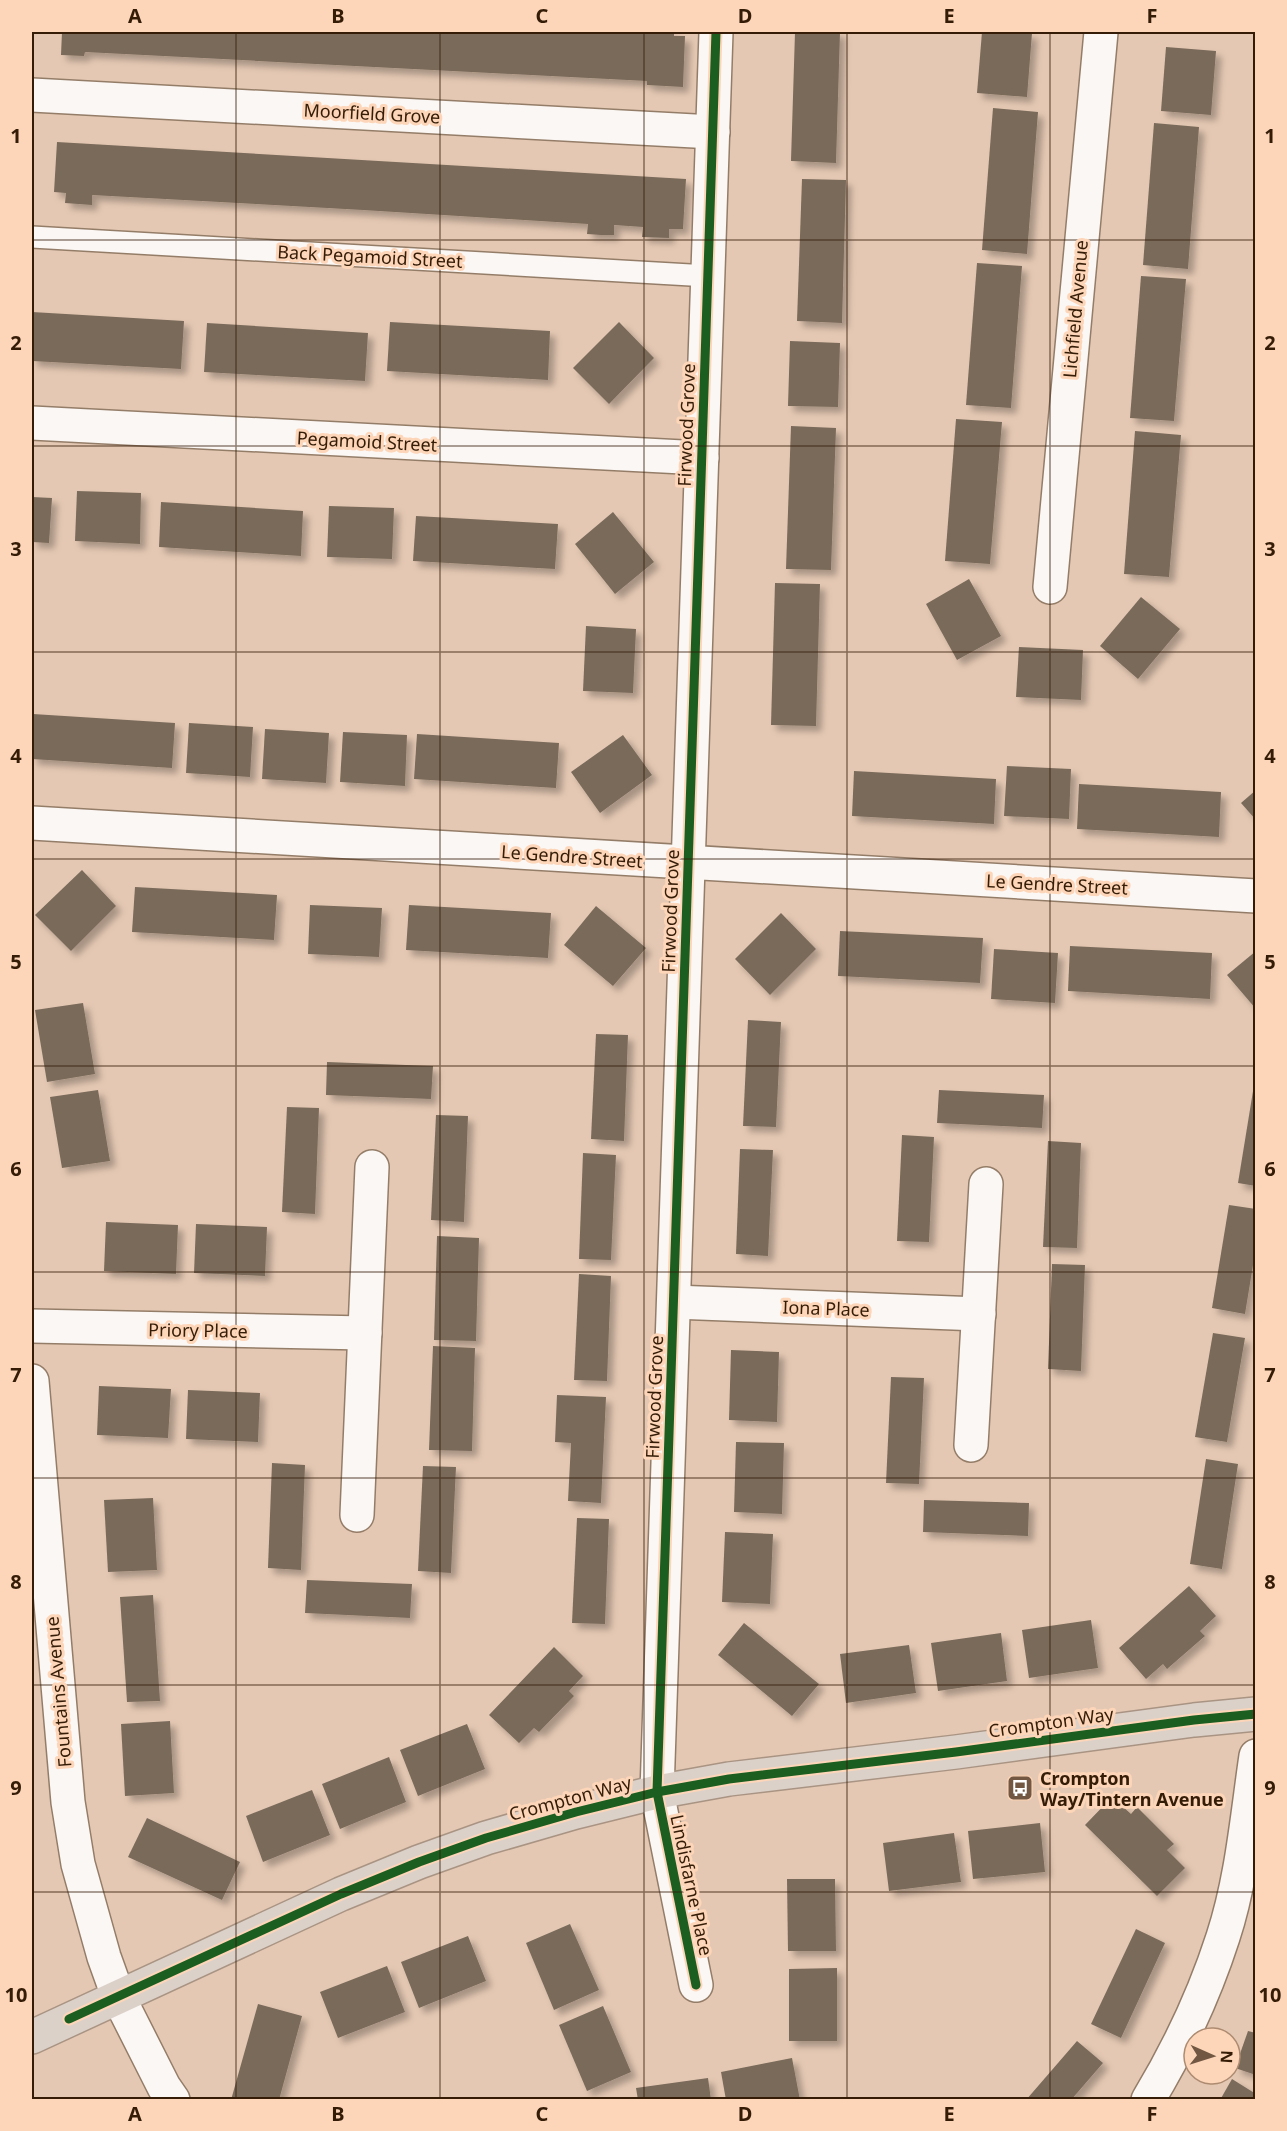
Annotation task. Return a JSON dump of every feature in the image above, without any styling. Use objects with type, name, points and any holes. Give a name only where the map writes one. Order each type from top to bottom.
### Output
[{"type":"highway","name":"Crompton Way","points":[[32,2037],[341,1894],[486,1838],[576,1812],[657,1792],[729,1779],[1256,1714]]},
{"type":"street","name":"Firwood Grove","points":[[657,1792],[716,32]]},
{"type":"street","name":"Lichfield Avenue","points":[[1050,587],[1101,32]]},
{"type":"street","name":"Moorfield Grove","points":[[32,95],[713,132]]},
{"type":"street","name":"Pegamoid Street","points":[[32,423],[702,458]]},
{"type":"street","name":"Le Gendre Street","points":[[32,823],[1256,896]]},
{"type":"street","points":[[357,1515],[372,1167]]},
{"type":"street","points":[[972,1445],[986,1184]]},
{"type":"street","name":"Iona Place","points":[[674,1302],[979,1314]]},
{"type":"street","name":"Priory Place","points":[[32,1326],[365,1333]]},
{"type":"street","name":"Fountains Avenue","points":[[32,1381],[68,1802],[78,1864],[104,1957],[118,1996],[164,2087],[173,2100]]},
{"type":"street","points":[[1148,2100],[1180,2044],[1203,1995],[1224,1935],[1240,1867],[1256,1756]]},
{"type":"street","name":"Lindisfarne Place","points":[[657,1792],[696,1985]]},
{"type":"lane","name":"Back Pegamoid Street","points":[[32,237],[708,276]]},
{"type":"building","points":[[62,32],[605,32],[650,34],[650,32],[674,32],[674,36],[685,36],[683,87],[647,85],[647,81],[85,52],[84,56],[61,55]]},
{"type":"building","points":[[795,32],[840,32],[836,163],[791,161]]},
{"type":"building","points":[[982,32],[1032,33],[1027,97],[977,93]]},
{"type":"building","points":[[1166,47],[1216,51],[1211,115],[1161,111]]},
{"type":"building","points":[[993,108],[1038,112],[1027,254],[982,250]]},
{"type":"building","points":[[1154,123],[1199,127],[1188,269],[1143,265]]},
{"type":"building","points":[[57,142],[686,179],[683,229],[669,229],[669,238],[642,237],[643,227],[614,225],[614,235],[601,235],[587,234],[588,224],[363,210],[92,195],[92,205],[65,203],[66,193],[54,192]]},
{"type":"building","points":[[802,179],[846,180],[842,323],[797,321]]},
{"type":"building","points":[[977,263],[1022,266],[1011,408],[966,405]]},
{"type":"building","points":[[1141,276],[1186,279],[1174,421],[1130,418]]},
{"type":"building","points":[[32,312],[184,321],[181,369],[32,361]]},
{"type":"building","points":[[390,322],[550,331],[548,380],[387,371]]},
{"type":"building","points":[[619,322],[654,358],[609,404],[573,368]]},
{"type":"building","points":[[207,323],[368,333],[365,381],[204,372]]},
{"type":"building","points":[[790,341],[840,343],[838,407],[788,406]]},
{"type":"building","points":[[956,419],[1002,422],[990,564],[945,561]]},
{"type":"building","points":[[791,426],[836,428],[831,570],[786,569]]},
{"type":"building","points":[[1135,431],[1181,435],[1169,577],[1124,574]]},
{"type":"building","points":[[77,491],[141,493],[140,544],[75,541]]},
{"type":"building","points":[[32,497],[52,498],[49,543],[32,542]]},
{"type":"building","points":[[161,502],[303,511],[301,556],[159,547]]},
{"type":"building","points":[[329,506],[394,508],[392,559],[327,557]]},
{"type":"building","points":[[613,512],[654,562],[615,594],[575,544]]},
{"type":"building","points":[[416,516],[558,524],[555,569],[413,561]]},
{"type":"building","points":[[969,579],[1001,636],[957,660],[926,604]]},
{"type":"building","points":[[775,583],[820,584],[816,726],[771,725]]},
{"type":"building","points":[[1141,597],[1180,629],[1138,679],[1100,646]]},
{"type":"building","points":[[586,626],[636,629],[633,693],[583,691]]},
{"type":"building","points":[[1019,647],[1083,650],[1081,700],[1016,697]]},
{"type":"building","points":[[33,714],[175,723],[172,768],[32,759]]},
{"type":"building","points":[[189,723],[253,727],[250,777],[186,773]]},
{"type":"building","points":[[265,729],[329,733],[326,783],[262,779]]},
{"type":"building","points":[[343,732],[407,735],[405,786],[340,782]]},
{"type":"building","points":[[417,734],[559,743],[556,788],[414,779]]},
{"type":"building","points":[[623,735],[652,775],[600,813],[571,772]]},
{"type":"building","points":[[1007,766],[1071,769],[1069,819],[1004,816]]},
{"type":"building","points":[[854,771],[996,779],[994,824],[852,816]]},
{"type":"building","points":[[1079,784],[1221,792],[1219,837],[1077,829]]},
{"type":"building","points":[[1256,790],[1256,820],[1241,803]]},
{"type":"building","points":[[82,870],[116,906],[71,951],[35,915]]},
{"type":"building","points":[[135,887],[277,895],[274,940],[132,932]]},
{"type":"building","points":[[310,905],[382,908],[379,957],[308,954]]},
{"type":"building","points":[[409,905],[551,913],[548,958],[406,950]]},
{"type":"building","points":[[596,906],[646,948],[613,986],[564,945]]},
{"type":"building","points":[[781,913],[816,949],[770,995],[735,959]]},
{"type":"building","points":[[840,931],[983,938],[980,983],[838,976]]},
{"type":"building","points":[[1070,946],[1212,953],[1210,999],[1068,991]]},
{"type":"building","points":[[994,949],[1058,953],[1055,1003],[991,999]]},
{"type":"building","points":[[1256,951],[1256,1009],[1227,975]]},
{"type":"building","points":[[83,1003],[95,1074],[47,1082],[35,1010]]},
{"type":"building","points":[[748,1020],[781,1022],[776,1127],[743,1126]]},
{"type":"building","points":[[596,1034],[628,1035],[624,1141],[591,1139]]},
{"type":"building","points":[[327,1062],[433,1066],[431,1099],[326,1095]]},
{"type":"building","points":[[1254,1085],[1256,1085],[1256,1186],[1238,1183]]},
{"type":"building","points":[[98,1090],[110,1161],[62,1168],[50,1097]]},
{"type":"building","points":[[939,1090],[1044,1095],[1042,1128],[937,1123]]},
{"type":"building","points":[[287,1107],[319,1108],[315,1214],[282,1212]]},
{"type":"building","points":[[436,1115],[468,1116],[464,1222],[431,1220]]},
{"type":"building","points":[[902,1135],[934,1137],[929,1242],[897,1241]]},
{"type":"building","points":[[1048,1141],[1081,1143],[1077,1248],[1043,1247]]},
{"type":"building","points":[[740,1149],[773,1150],[768,1256],[736,1254]]},
{"type":"building","points":[[583,1153],[616,1155],[611,1260],[579,1259]]},
{"type":"building","points":[[1229,1205],[1256,1209],[1256,1247],[1245,1314],[1212,1308]]},
{"type":"building","points":[[106,1222],[178,1225],[176,1274],[104,1271]]},
{"type":"building","points":[[196,1224],[267,1227],[265,1276],[194,1273]]},
{"type":"building","points":[[437,1236],[479,1238],[476,1341],[434,1340]]},
{"type":"building","points":[[1052,1264],[1085,1265],[1081,1371],[1048,1369]]},
{"type":"building","points":[[579,1274],[611,1276],[607,1381],[574,1380]]},
{"type":"building","points":[[1213,1333],[1245,1338],[1227,1442],[1195,1437]]},
{"type":"building","points":[[433,1346],[475,1348],[472,1451],[429,1450]]},
{"type":"building","points":[[731,1350],[779,1352],[777,1422],[729,1420]]},
{"type":"building","points":[[891,1377],[924,1378],[919,1484],[886,1483]]},
{"type":"building","points":[[99,1386],[171,1389],[168,1438],[97,1435]]},
{"type":"building","points":[[188,1390],[260,1393],[258,1442],[186,1439]]},
{"type":"building","points":[[557,1395],[606,1397],[601,1503],[568,1501],[571,1443],[555,1442]]},
{"type":"building","points":[[736,1442],[784,1443],[782,1514],[734,1512]]},
{"type":"building","points":[[1206,1459],[1238,1464],[1222,1569],[1190,1564]]},
{"type":"building","points":[[272,1463],[305,1465],[301,1570],[268,1568]]},
{"type":"building","points":[[423,1466],[456,1467],[451,1573],[418,1571]]},
{"type":"building","points":[[153,1498],[157,1570],[108,1572],[104,1500]]},
{"type":"building","points":[[924,1500],[1029,1503],[1028,1536],[923,1532]]},
{"type":"building","points":[[577,1518],[609,1519],[605,1624],[572,1623]]},
{"type":"building","points":[[725,1532],[773,1534],[770,1604],[722,1602]]},
{"type":"building","points":[[307,1580],[412,1584],[410,1618],[305,1613]]},
{"type":"building","points":[[1189,1586],[1216,1616],[1200,1631],[1205,1636],[1167,1669],[1163,1664],[1146,1679],[1119,1648]]},
{"type":"building","points":[[153,1595],[160,1701],[127,1702],[120,1597]]},
{"type":"building","points":[[1091,1620],[1098,1668],[1029,1678],[1022,1630]]},
{"type":"building","points":[[744,1623],[819,1684],[792,1716],[718,1655]]},
{"type":"building","points":[[1001,1633],[1007,1681],[938,1691],[931,1643]]},
{"type":"building","points":[[909,1645],[916,1693],[846,1703],[840,1654]]},
{"type":"building","points":[[554,1647],[583,1676],[569,1691],[574,1696],[539,1732],[534,1728],[519,1743],[489,1715]]},
{"type":"building","points":[[170,1721],[174,1793],[125,1796],[121,1724]]},
{"type":"building","points":[[467,1724],[485,1769],[418,1796],[400,1750]]},
{"type":"building","points":[[389,1757],[406,1802],[340,1829],[322,1784]]},
{"type":"building","points":[[312,1790],[330,1835],[263,1862],[246,1816]]},
{"type":"building","points":[[1112,1797],[1131,1814],[1137,1807],[1174,1844],[1167,1850],[1185,1868],[1157,1896],[1085,1825]]},
{"type":"building","points":[[147,1818],[240,1862],[222,1900],[128,1857]]},
{"type":"building","points":[[1040,1823],[1045,1872],[973,1879],[968,1831]]},
{"type":"building","points":[[954,1833],[961,1882],[889,1891],[883,1843]]},
{"type":"building","points":[[787,1879],[835,1879],[836,1951],[788,1951]]},
{"type":"building","points":[[570,1924],[599,1990],[554,2010],[526,1943]]},
{"type":"building","points":[[1136,1929],[1165,1943],[1121,2038],[1091,2024]]},
{"type":"building","points":[[468,1936],[486,1981],[419,2008],[401,1962]]},
{"type":"building","points":[[387,1966],[405,2012],[338,2038],[320,1992]]},
{"type":"building","points":[[837,1968],[837,2041],[789,2041],[789,1969]]},
{"type":"building","points":[[258,2004],[302,2016],[279,2100],[231,2100]]},
{"type":"building","points":[[603,2006],[631,2072],[587,2091],[559,2025]]},
{"type":"building","points":[[1248,2031],[1256,2033],[1256,2075],[1242,2070],[1242,2048]]},
{"type":"building","points":[[1077,2041],[1103,2063],[1071,2100],[1026,2100]]},
{"type":"building","points":[[792,2058],[800,2100],[726,2100],[721,2072]]},
{"type":"building","points":[[708,2078],[711,2100],[638,2100],[636,2088]]},
{"type":"building","points":[[1242,2085],[1256,2094],[1256,2100],[1220,2100],[1228,2086]]},
{"type":"cycle path","points":[[696,1985],[657,1792],[716,32]]},
{"type":"cycle path","points":[[69,2019],[341,1894],[419,1862],[486,1838],[576,1812],[657,1792],[729,1779],[1256,1714]]},
{"type":"place","name":"Crompton Way/Tintern Avenue","points":[[1020,1788]]}]
